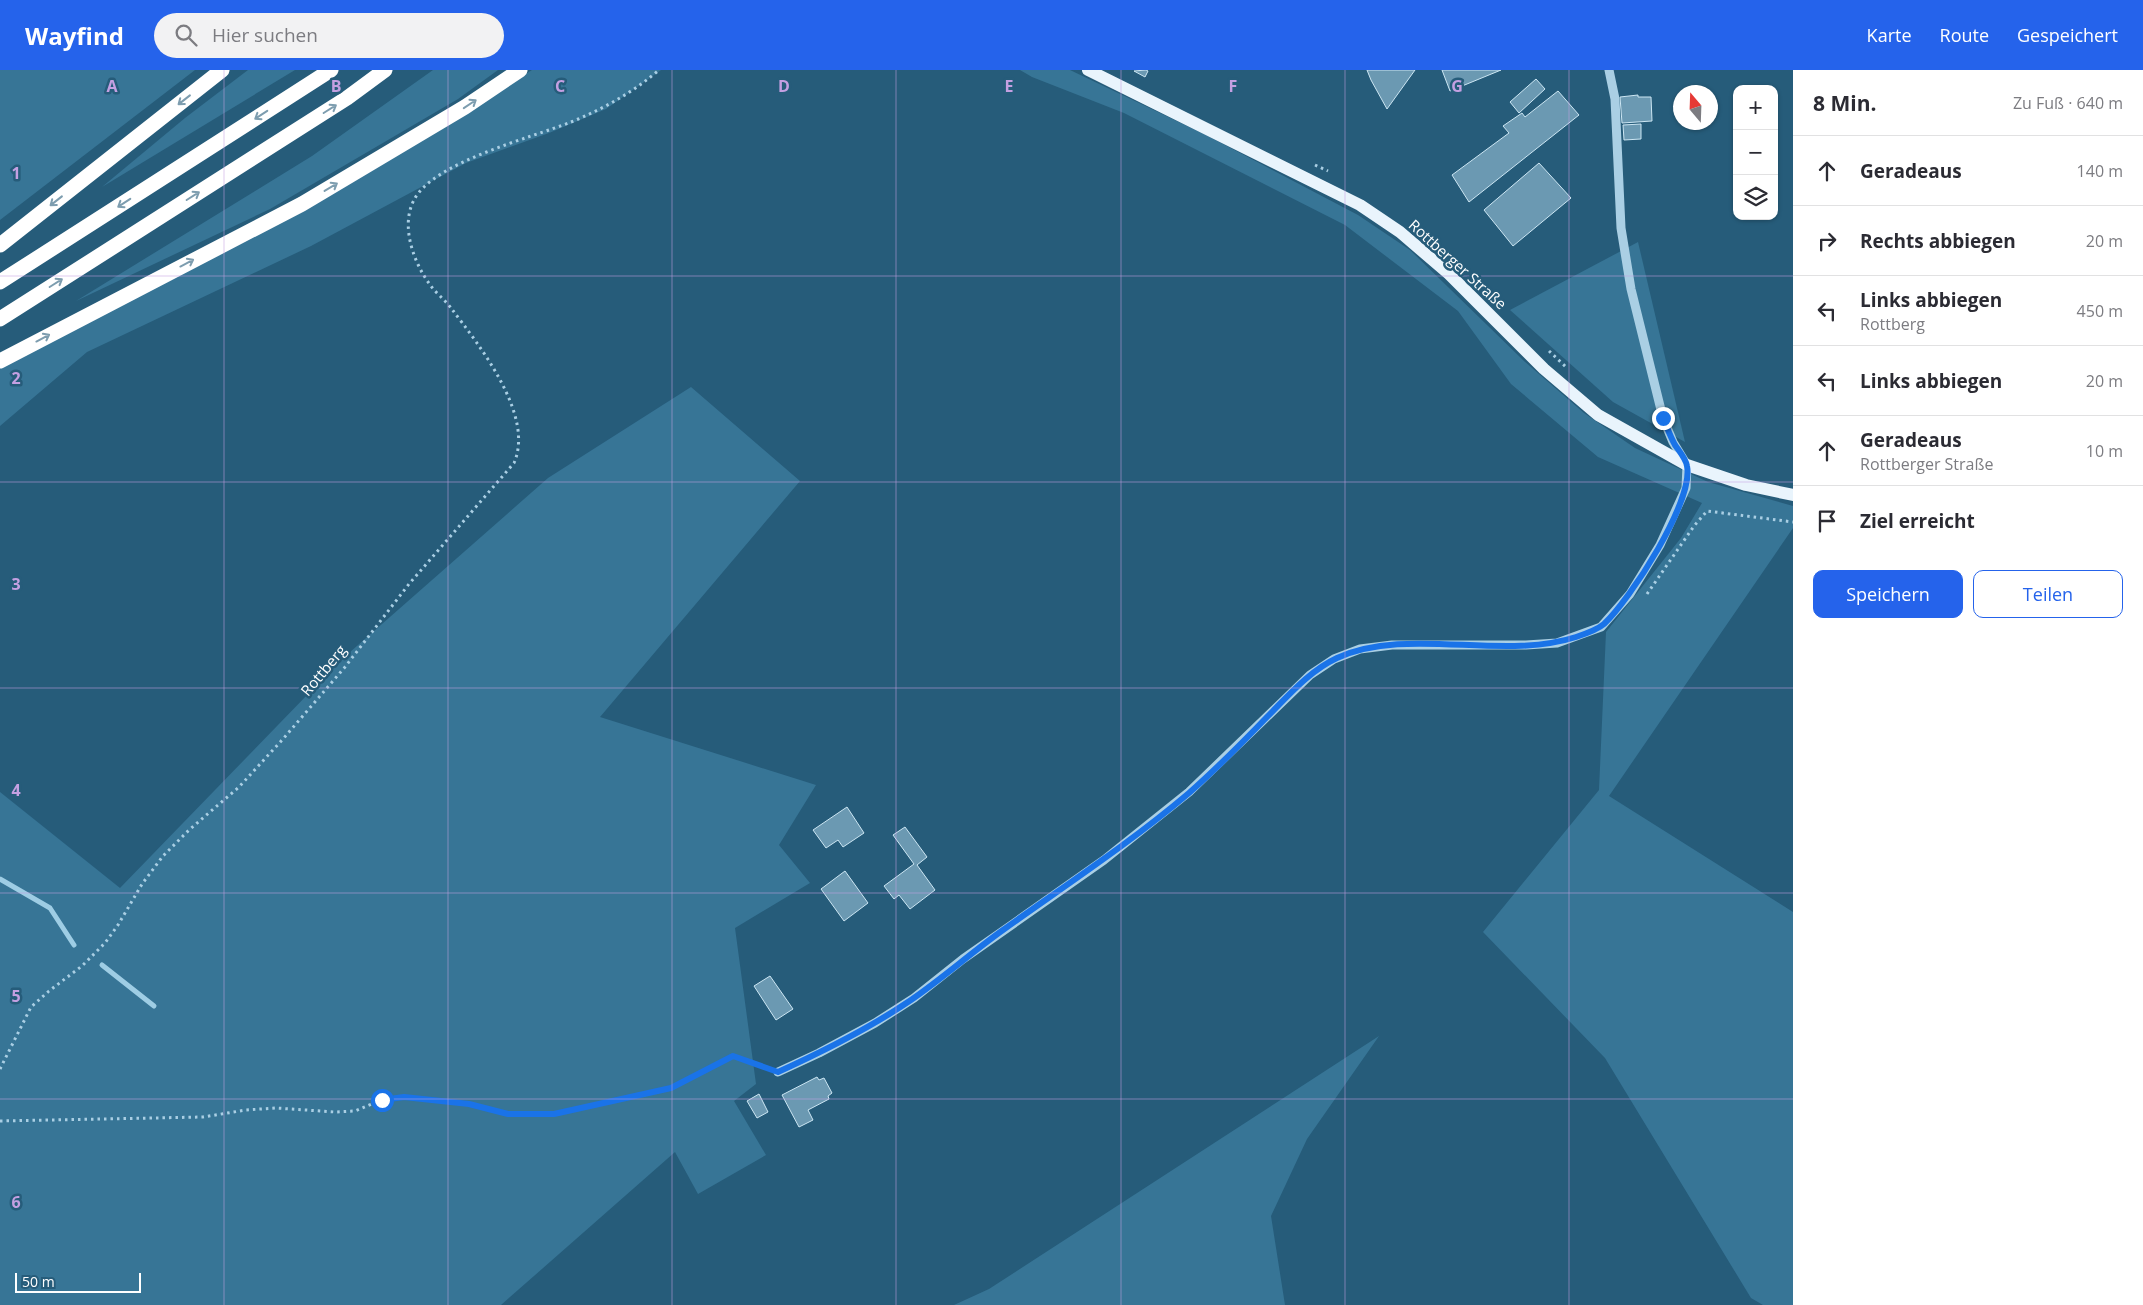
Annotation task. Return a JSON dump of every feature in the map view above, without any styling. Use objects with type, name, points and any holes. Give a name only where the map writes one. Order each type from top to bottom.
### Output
[{"type":"highway","points":[[0,245],[222,70]]},
{"type":"highway","points":[[0,282],[331,70]]},
{"type":"highway","points":[[0,318],[348,98],[385,70]]},
{"type":"highway","points":[[0,361],[302,204],[465,107],[520,70]]},
{"type":"main road","name":"Rottberger Straße","points":[[1088,70],[1360,205],[1400,232],[1449,274],[1544,369],[1598,415],[1687,465],[1746,485],[1793,495]]},
{"type":"street","points":[[778,1072],[875,1024],[914,998],[963,959],[1104,860],[1189,792],[1310,675],[1334,659],[1360,649],[1392,645],[1526,645],[1557,643],[1601,627],[1630,594],[1660,545],[1686,488],[1687,465],[1663,418],[1630,289],[1621,228],[1615,99],[1609,70]]},
{"type":"path","name":"Rottberg","points":[[0,1070],[32,1008],[82,966],[105,943],[142,884],[163,856],[189,830],[239,787],[283,739],[345,667],[410,584],[514,463],[518,453],[519,438],[511,404],[504,388],[496,372],[450,307],[431,286],[415,257],[409,229],[410,210],[418,193],[431,180],[467,160],[570,122],[606,106],[628,93],[658,70]]},
{"type":"path","points":[[1644,598],[1694,526],[1708,510],[1793,522]]},
{"type":"path","points":[[0,1121],[203,1117],[246,1110],[276,1108],[335,1112],[355,1111],[382,1100],[404,1097],[469,1104],[508,1114],[554,1114],[671,1088],[733,1056],[778,1072]]},
{"type":"shaded area","points":[[0,70],[195,70],[0,220]]},
{"type":"shaded area","points":[[248,70],[295,70],[102,187],[185,118]]},
{"type":"shaded area","points":[[433,70],[498,70],[458,99],[270,209],[76,301],[312,156]]},
{"type":"shaded area","points":[[532,70],[661,70],[606,109],[549,133],[466,163],[311,246],[87,352],[0,426],[0,368],[346,186]]},
{"type":"shaded area","points":[[1020,70],[1070,70],[1206,135],[1358,215],[1410,250],[1524,361],[1584,413],[1635,448],[1708,482],[1793,506],[1793,528],[1609,796],[1793,912],[1793,1305],[1763,1305],[1751,1298],[1605,1058],[1483,932],[1599,790],[1606,632],[1681,538],[1702,503],[1598,457],[1511,384],[1458,311],[1345,225],[1124,113],[1032,77]]},
{"type":"shaded area","points":[[1638,242],[1685,442],[1613,402],[1510,310]]},
{"type":"shaded area","points":[[691,387],[800,481],[600,717],[816,785],[779,845],[810,883],[735,928],[756,1084],[734,1101],[766,1155],[698,1194],[675,1152],[501,1305],[0,1305],[0,792],[120,888],[341,660],[548,478]]},
{"type":"shaded area","points":[[1379,1036],[1307,1139],[1271,1216],[1285,1305],[954,1305],[989,1289]]},
{"type":"building","points":[[1367,70],[1415,70],[1387,109]]},
{"type":"building","points":[[1442,70],[1501,70],[1450,91]]},
{"type":"building","points":[[1134,71],[1148,71],[1145,77]]},
{"type":"building","points":[[1536,79],[1545,89],[1519,113],[1510,102]]},
{"type":"building","points":[[1558,91],[1579,115],[1469,202],[1452,175],[1509,133],[1503,126],[1522,113],[1525,117]]},
{"type":"building","points":[[1638,95],[1638,97],[1651,97],[1652,121],[1622,123],[1620,97]]},
{"type":"building","points":[[1641,124],[1641,139],[1624,140],[1623,125]]},
{"type":"building","points":[[1539,163],[1571,198],[1513,246],[1484,210]]},
{"type":"building","points":[[847,807],[864,833],[843,847],[838,840],[826,848],[813,830]]},
{"type":"building","points":[[905,827],[927,857],[917,865],[935,890],[910,909],[899,895],[894,899],[884,886],[914,864],[893,835]]},
{"type":"building","points":[[845,871],[868,903],[844,921],[821,889]]},
{"type":"building","points":[[770,976],[793,1009],[776,1020],[754,986]]},
{"type":"building","points":[[817,1077],[819,1080],[824,1078],[832,1093],[828,1096],[829,1099],[808,1110],[813,1120],[799,1127],[782,1095]]},
{"type":"building","points":[[759,1094],[768,1112],[757,1118],[747,1101]]},
{"type":"waterway","points":[[0,879],[50,908],[74,945]]},
{"type":"waterway","points":[[102,965],[154,1006]]},
{"type":"route","points":[[382,1100],[404,1097],[469,1104],[508,1114],[554,1114],[671,1088],[733,1056],[778,1072],[875,1024],[914,998],[1006,928],[1104,860],[1153,822],[1229,756],[1310,675],[1334,659],[1360,649],[1392,645],[1526,645],[1557,643],[1581,636],[1601,627],[1630,594],[1644,574],[1660,545],[1686,488],[1687,465],[1663,418]]}]
